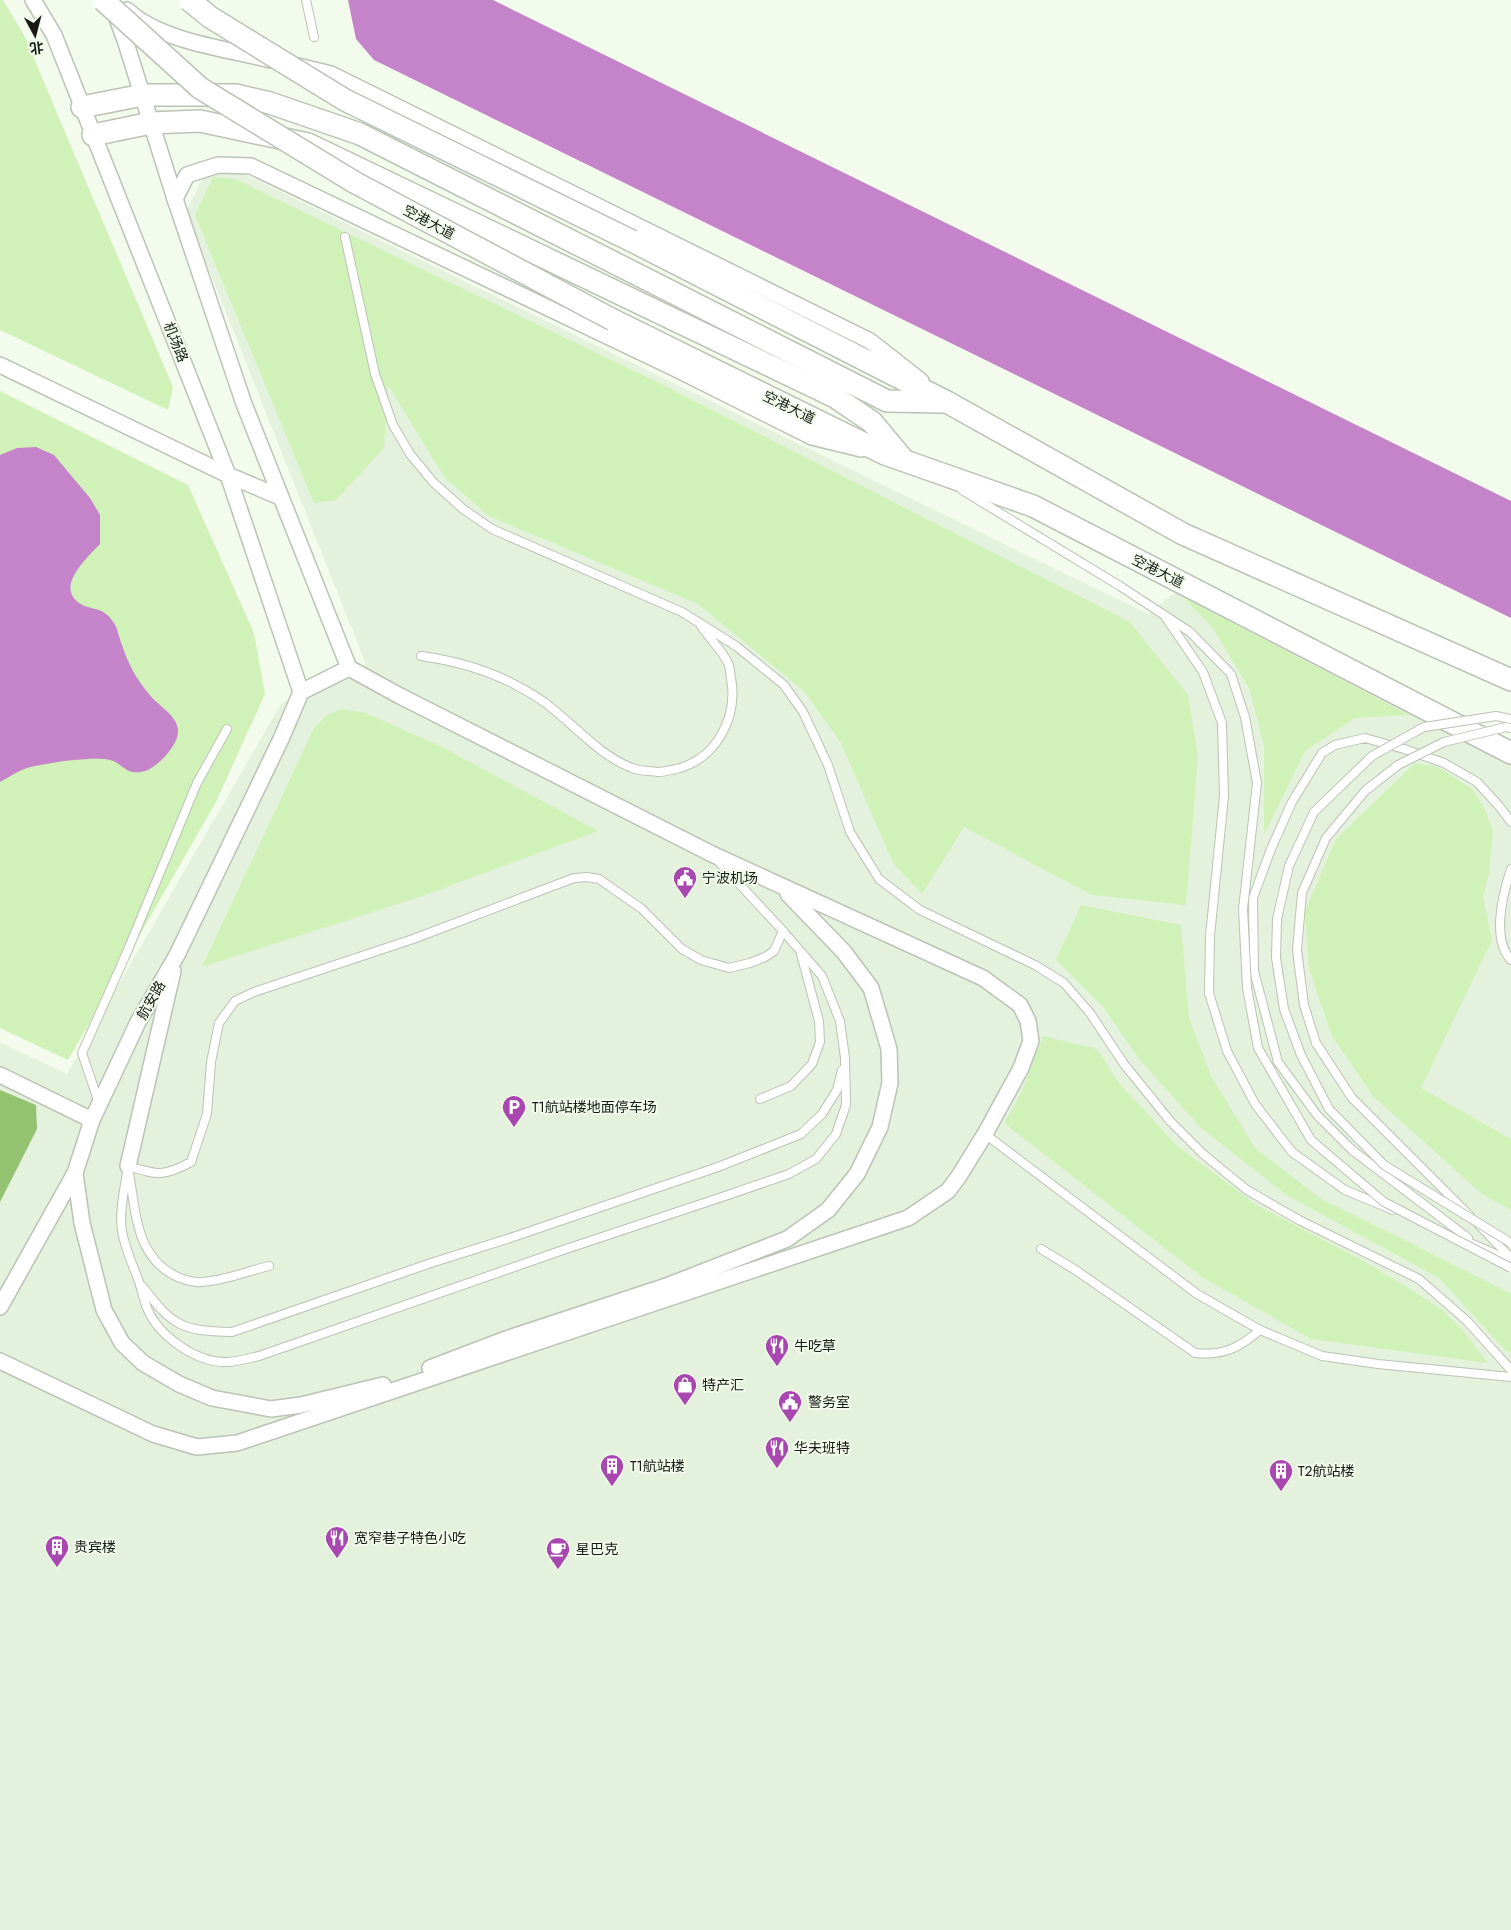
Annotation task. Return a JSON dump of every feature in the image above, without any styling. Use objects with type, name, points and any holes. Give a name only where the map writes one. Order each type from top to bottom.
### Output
[{"type":"main road","name":"空港大道","points":[[102,0],[200,88],[354,182],[613,320],[885,454],[1033,506],[1511,753]]},
{"type":"main road","points":[[189,0],[210,17],[345,100],[632,241],[947,402],[1183,534],[1511,680]]},
{"type":"main road","points":[[82,107],[142,95],[236,95],[270,103],[360,134],[887,401],[947,402]]},
{"type":"main road","points":[[93,135],[151,123],[200,121],[308,144],[835,397],[872,422],[904,460]]},
{"type":"street","name":"机场路","points":[[34,0],[54,35],[228,475],[301,692]]},
{"type":"street","points":[[0,1361],[153,1434],[197,1447],[237,1443],[908,1218],[948,1191],[985,1134],[1021,1068],[1031,1041],[1028,1021],[1020,1005],[983,978],[782,888],[712,854],[400,696],[349,668],[244,404],[175,199],[125,40],[110,0]]},
{"type":"street","points":[[116,0],[134,17],[165,34],[331,74],[870,341],[947,402]]},
{"type":"street","points":[[175,199],[187,175],[218,165],[251,166],[676,369],[812,437],[904,460]]},
{"type":"street","points":[[0,365],[228,475],[280,497]]},
{"type":"street","points":[[301,692],[349,668]]},
{"type":"street","name":"航安路","points":[[0,1307],[75,1173],[92,1120],[138,1022],[177,955],[281,739],[301,692]]},
{"type":"street","points":[[75,1173],[82,1223],[104,1310],[122,1343],[143,1363],[187,1387],[212,1398],[270,1409],[301,1405],[393,1382],[506,1339],[669,1285],[787,1239],[828,1210],[857,1174],[880,1127],[890,1083],[889,1049],[872,988],[844,952],[782,888]]},
{"type":"street","points":[[128,1166],[177,955]]},
{"type":"street","points":[[0,1075],[92,1120]]},
{"type":"lane","points":[[306,0],[314,37]]},
{"type":"lane","points":[[345,237],[375,374],[381,392],[393,424],[410,454],[433,482],[464,509],[492,528],[682,612],[736,646],[784,685],[803,712],[828,765],[850,832],[879,879],[920,910],[1035,965],[1064,983],[1090,1013],[1124,1064],[1159,1107],[1203,1154],[1247,1190],[1299,1220],[1419,1279],[1467,1322],[1511,1370]]},
{"type":"lane","points":[[926,468],[1190,632],[1230,674],[1246,717],[1257,784],[1242,909],[1247,988],[1258,1048],[1311,1140],[1384,1202],[1511,1268]]},
{"type":"lane","points":[[1164,615],[1203,672],[1222,723],[1224,796],[1210,936],[1209,993],[1227,1051],[1255,1104],[1292,1152],[1345,1190],[1511,1260]]},
{"type":"lane","points":[[421,656],[446,659],[502,678],[543,702],[605,753],[632,768],[660,772],[683,767],[704,755],[722,735],[731,714],[733,693],[728,664],[698,622]]},
{"type":"lane","points":[[1511,719],[1496,716],[1424,727],[1372,756],[1314,812],[1289,866],[1277,919],[1276,958],[1284,1010],[1301,1055],[1329,1109],[1384,1165],[1511,1243]]},
{"type":"lane","points":[[1511,728],[1506,727],[1444,742],[1398,765],[1366,791],[1326,838],[1302,893],[1297,950],[1304,1005],[1316,1043],[1352,1098],[1511,1260]]},
{"type":"lane","points":[[100,1106],[82,1053],[127,952],[197,783],[227,730]]},
{"type":"lane","points":[[1478,1246],[1352,1150],[1317,1115],[1278,1062],[1254,971],[1253,898],[1271,848],[1292,802],[1322,753],[1335,745],[1366,738],[1444,763],[1477,782],[1511,822]]},
{"type":"lane","points":[[128,1166],[122,1200],[122,1231],[128,1255],[148,1309],[163,1332],[181,1348],[204,1358],[228,1362],[259,1356],[788,1174],[816,1160],[836,1134],[846,1105],[845,1058],[840,1021],[822,976],[783,930],[712,854]]},
{"type":"lane","points":[[1511,869],[1502,896],[1501,930],[1503,948],[1511,960]]},
{"type":"lane","points":[[128,1166],[155,1174],[172,1172],[191,1162],[207,1114],[211,1062],[219,1023],[235,1001],[254,992],[413,939],[574,878],[599,879],[642,909],[682,949],[701,960],[729,968],[750,963],[774,951],[783,930]]},
{"type":"lane","points":[[760,1099],[791,1086],[812,1064],[820,1042],[819,1021],[800,950]]},
{"type":"lane","points":[[139,1282],[173,1321],[188,1328],[232,1332],[718,1167],[801,1134],[822,1114],[837,1090],[845,1058]]},
{"type":"lane","points":[[985,1134],[1197,1294],[1260,1330],[1322,1356],[1378,1364],[1511,1377]]},
{"type":"lane","points":[[128,1166],[141,1236],[148,1254],[166,1270],[185,1280],[201,1283],[269,1266]]},
{"type":"lane","points":[[1041,1250],[1077,1271],[1195,1353],[1211,1355],[1231,1350],[1245,1343],[1260,1330]]},
{"type":"shaded area","points":[[348,0],[493,0],[1511,501],[1511,618],[374,60],[356,39]]},
{"type":"shaded area","points":[[206,172],[242,173],[1148,614],[1182,587],[1511,754],[1511,1930],[0,1930],[0,1042],[67,1074],[281,704],[366,664],[186,212]]},
{"type":"shaded area","points":[[36,447],[54,455],[90,498],[100,515],[100,544],[76,572],[70,588],[73,596],[79,603],[101,611],[110,617],[136,677],[153,698],[172,716],[177,726],[177,737],[171,749],[156,765],[145,771],[129,771],[110,760],[81,759],[27,768],[0,782],[0,455],[17,448]]},
{"type":"green space","points":[[0,0],[3,0],[24,35],[173,387],[168,410],[0,330]]},
{"type":"green space","points":[[213,177],[235,179],[659,383],[1130,622],[1188,695],[1198,757],[1186,905],[1092,895],[964,827],[922,894],[893,863],[841,743],[804,691],[698,604],[489,516],[445,478],[388,385],[384,448],[336,500],[314,503],[195,215]]},
{"type":"green space","points":[[0,391],[188,485],[254,633],[265,694],[216,802],[68,1060],[0,1028]]},
{"type":"green space","points":[[1184,598],[1409,715],[1355,718],[1305,751],[1264,835],[1264,746],[1250,690],[1213,628]]},
{"type":"green space","points":[[342,709],[366,713],[442,747],[598,831],[419,897],[202,967],[314,728],[327,715]]},
{"type":"green space","points":[[1415,763],[1438,767],[1472,789],[1485,809],[1493,831],[1489,874],[1483,897],[1492,940],[1421,1088],[1511,1139],[1511,1210],[1482,1194],[1373,1096],[1332,1036],[1309,969],[1305,911],[1336,839]]},
{"type":"green space","points":[[1081,905],[1181,925],[1189,1018],[1211,1076],[1255,1148],[1321,1199],[1511,1294],[1511,1353],[1506,1351],[1439,1278],[1288,1196],[1201,1128],[1140,1060],[1104,1008],[1056,960]]},
{"type":"green space","points":[[1043,1036],[1097,1049],[1119,1083],[1177,1146],[1258,1206],[1360,1259],[1442,1310],[1463,1331],[1488,1363],[1311,1339],[1202,1277],[1004,1123],[1022,1091]]},
{"type":"green space","points":[[0,1090],[36,1105],[37,1129],[0,1202]]},
{"type":"place","name":"宁波机场","points":[[685,899]]},
{"type":"place","name":"T1航站楼地面停车场","points":[[514,1128]]},
{"type":"place","name":"牛吃草","points":[[777,1367]]},
{"type":"place","name":"特产汇","points":[[685,1406]]},
{"type":"place","name":"警务室","points":[[790,1423]]},
{"type":"place","name":"华夫班特","points":[[777,1469]]},
{"type":"place","name":"T1航站楼","points":[[612,1487]]},
{"type":"place","name":"T2航站楼","points":[[1281,1492]]},
{"type":"place","name":"宽窄巷子特色小吃","points":[[337,1559]]},
{"type":"place","name":"贵宾楼","points":[[57,1568]]},
{"type":"place","name":"星巴克","points":[[558,1570]]}]
